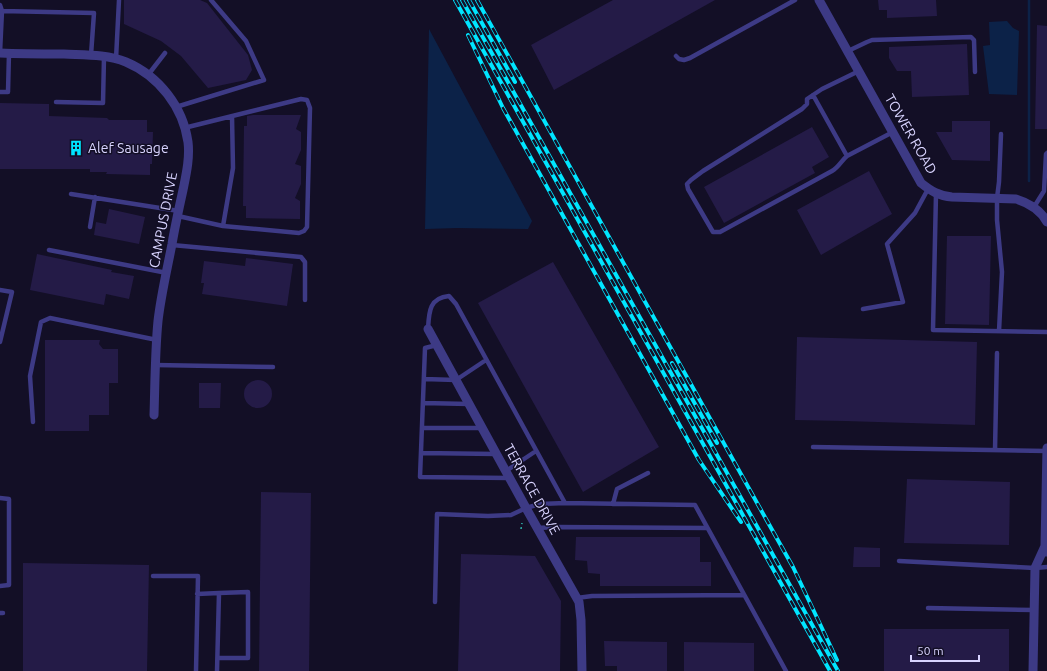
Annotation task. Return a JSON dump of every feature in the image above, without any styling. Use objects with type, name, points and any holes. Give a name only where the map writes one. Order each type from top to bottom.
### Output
[{"type":"street","name":"TOWER ROAD","points":[[819,0],[921,183],[932,192],[952,197],[1016,199],[1034,207],[1041,213],[1047,222]]},
{"type":"street","name":"CAMPUS DRIVE","points":[[3,53],[91,55],[126,62],[138,68],[162,87],[172,99],[183,122],[188,142],[186,174],[158,321],[154,415]]},
{"type":"street","name":"TERRACE DRIVE","points":[[428,329],[579,602],[581,620],[582,671]]},
{"type":"street","points":[[1047,448],[1045,546],[1047,556]]},
{"type":"street","points":[[1033,671],[1035,568],[1045,546]]},
{"type":"lane","points":[[116,59],[119,0]]},
{"type":"lane","points":[[176,108],[264,80],[246,40],[211,0]]},
{"type":"lane","points":[[676,56],[679,59],[684,60],[690,58],[795,0]]},
{"type":"lane","points":[[0,5],[2,11],[3,53],[8,92],[0,92]]},
{"type":"lane","points":[[2,11],[94,13],[91,55]]},
{"type":"lane","points":[[848,51],[872,40],[971,37],[974,40],[975,72]]},
{"type":"lane","points":[[148,75],[165,53]]},
{"type":"lane","points":[[56,102],[103,103],[104,57]]},
{"type":"lane","points":[[859,71],[822,89],[807,99],[806,104],[802,109],[691,180],[687,184],[688,189],[713,232],[720,232],[839,167],[841,161],[847,156],[893,132]]},
{"type":"lane","points":[[813,95],[847,156]]},
{"type":"lane","points":[[71,194],[95,197],[178,213],[223,226],[299,233],[304,231],[307,227],[310,108],[307,100],[301,99],[184,128]]},
{"type":"lane","points":[[223,226],[233,168],[232,116]]},
{"type":"lane","points":[[999,331],[1002,272],[997,220],[997,198],[1001,134]]},
{"type":"lane","points":[[1034,207],[1044,191],[1047,153]]},
{"type":"lane","points":[[863,309],[903,302],[887,244],[932,192]]},
{"type":"lane","points":[[932,192],[933,330],[1047,332]]},
{"type":"lane","points":[[90,227],[95,197]]},
{"type":"lane","points":[[172,245],[301,258],[305,262],[305,300]]},
{"type":"lane","points":[[49,250],[167,273]]},
{"type":"lane","points":[[0,290],[12,292],[0,342]]},
{"type":"lane","points":[[428,329],[431,307],[434,301],[442,297],[449,296],[456,304],[564,503]]},
{"type":"lane","points":[[33,422],[30,376],[41,322],[50,318],[157,340]]},
{"type":"lane","points":[[437,345],[425,348],[420,477],[508,475],[536,451]]},
{"type":"lane","points":[[995,450],[997,353]]},
{"type":"lane","points":[[424,379],[456,380],[486,360]]},
{"type":"lane","points":[[155,366],[273,367]]},
{"type":"lane","points":[[423,403],[469,404]]},
{"type":"lane","points":[[422,428],[482,428]]},
{"type":"lane","points":[[813,447],[1047,451]]},
{"type":"lane","points":[[421,454],[496,454]]},
{"type":"lane","points":[[613,504],[617,489],[648,473]]},
{"type":"lane","points":[[0,498],[9,498],[9,586],[0,586]]},
{"type":"lane","points":[[435,602],[437,514],[488,516],[511,515],[526,508],[540,504],[564,503],[694,504],[786,671]]},
{"type":"lane","points":[[537,528],[707,528]]},
{"type":"lane","points":[[899,561],[1035,568],[1047,567]]},
{"type":"lane","points":[[153,576],[198,576],[196,671]]},
{"type":"lane","points":[[197,594],[248,592],[248,658],[218,658]]},
{"type":"lane","points":[[217,671],[219,593]]},
{"type":"lane","points":[[577,598],[592,596],[744,595]]},
{"type":"lane","points":[[928,608],[1034,610]]},
{"type":"path","points":[[521,529],[522,523]]},
{"type":"water","points":[[1007,21],[1013,28],[1019,31],[1017,95],[989,94],[983,46],[990,45],[989,22]]},
{"type":"water","points":[[429,29],[532,221],[528,229],[425,229]]},
{"type":"building","points":[[124,0],[200,0],[207,3],[248,55],[252,70],[246,80],[208,88],[181,56],[161,41],[124,24]]},
{"type":"building","points":[[613,0],[715,0],[554,90],[531,45]]},
{"type":"building","points":[[878,0],[936,0],[937,16],[887,18],[887,10],[879,10]]},
{"type":"building","points":[[1037,25],[1047,26],[1047,129],[1035,129]]},
{"type":"building","points":[[967,44],[969,95],[912,97],[911,71],[897,71],[889,58],[889,47]]},
{"type":"building","name":"Alef Sausage","points":[[0,103],[49,104],[49,116],[107,118],[109,120],[147,120],[147,132],[153,132],[152,164],[150,164],[150,175],[106,174],[107,172],[90,172],[90,169],[0,169]]},
{"type":"building","points":[[301,115],[296,129],[301,132],[301,150],[295,164],[301,166],[301,184],[295,198],[300,201],[300,219],[246,218],[246,206],[243,206],[244,126],[247,126],[247,116]]},
{"type":"building","points":[[952,121],[990,121],[990,161],[952,160],[936,132],[952,132]]},
{"type":"building","points":[[812,127],[829,157],[812,167],[815,173],[724,223],[704,187]]},
{"type":"building","points":[[869,171],[892,214],[821,255],[797,210]]},
{"type":"building","points":[[109,209],[145,217],[139,244],[94,235],[96,222],[106,224]]},
{"type":"building","points":[[947,236],[991,236],[989,325],[945,324]]},
{"type":"building","points":[[37,254],[134,276],[129,299],[106,294],[104,305],[30,290]]},
{"type":"building","points":[[246,258],[293,264],[287,306],[202,294],[204,283],[201,283],[204,261],[245,266]]},
{"type":"building","points":[[553,262],[659,447],[583,492],[478,303]]},
{"type":"building","points":[[797,337],[977,342],[975,425],[795,420]]},
{"type":"building","points":[[45,340],[100,340],[99,344],[103,349],[118,349],[118,383],[109,383],[109,415],[89,415],[89,431],[45,431]]},
{"type":"building","points":[[258,380],[268,384],[272,394],[268,404],[258,408],[248,404],[244,394],[248,384]]},
{"type":"building","points":[[199,383],[221,383],[220,408],[199,408]]},
{"type":"building","points":[[907,479],[1010,482],[1009,545],[904,543]]},
{"type":"building","points":[[261,492],[311,493],[309,671],[259,671]]},
{"type":"building","points":[[576,537],[700,537],[700,562],[711,562],[711,586],[600,586],[600,574],[588,573],[587,561],[575,560]]},
{"type":"building","points":[[854,547],[880,548],[880,567],[853,567]]},
{"type":"building","points":[[461,554],[535,556],[561,601],[560,671],[458,671]]},
{"type":"building","points":[[23,563],[149,565],[147,671],[23,671]]},
{"type":"building","points":[[884,629],[1009,629],[1009,671],[884,671]]},
{"type":"building","points":[[604,641],[667,642],[667,671],[617,671],[617,666],[605,666]]},
{"type":"building","points":[[684,642],[754,643],[754,671],[684,671]]},
{"type":"waterway","points":[[1029,0],[1029,181]]},
{"type":"railway","points":[[455,0],[830,671]]},
{"type":"railway","points":[[462,0],[838,671]]},
{"type":"railway","points":[[469,0],[515,82]]},
{"type":"railway","points":[[477,0],[793,567],[837,660]]},
{"type":"railway","points":[[468,35],[503,108],[699,460],[741,522]]},
{"type":"railway","points":[[672,363],[717,443]]},
{"type":"place","name":"Alef Sausage","points":[[76,148]]}]
